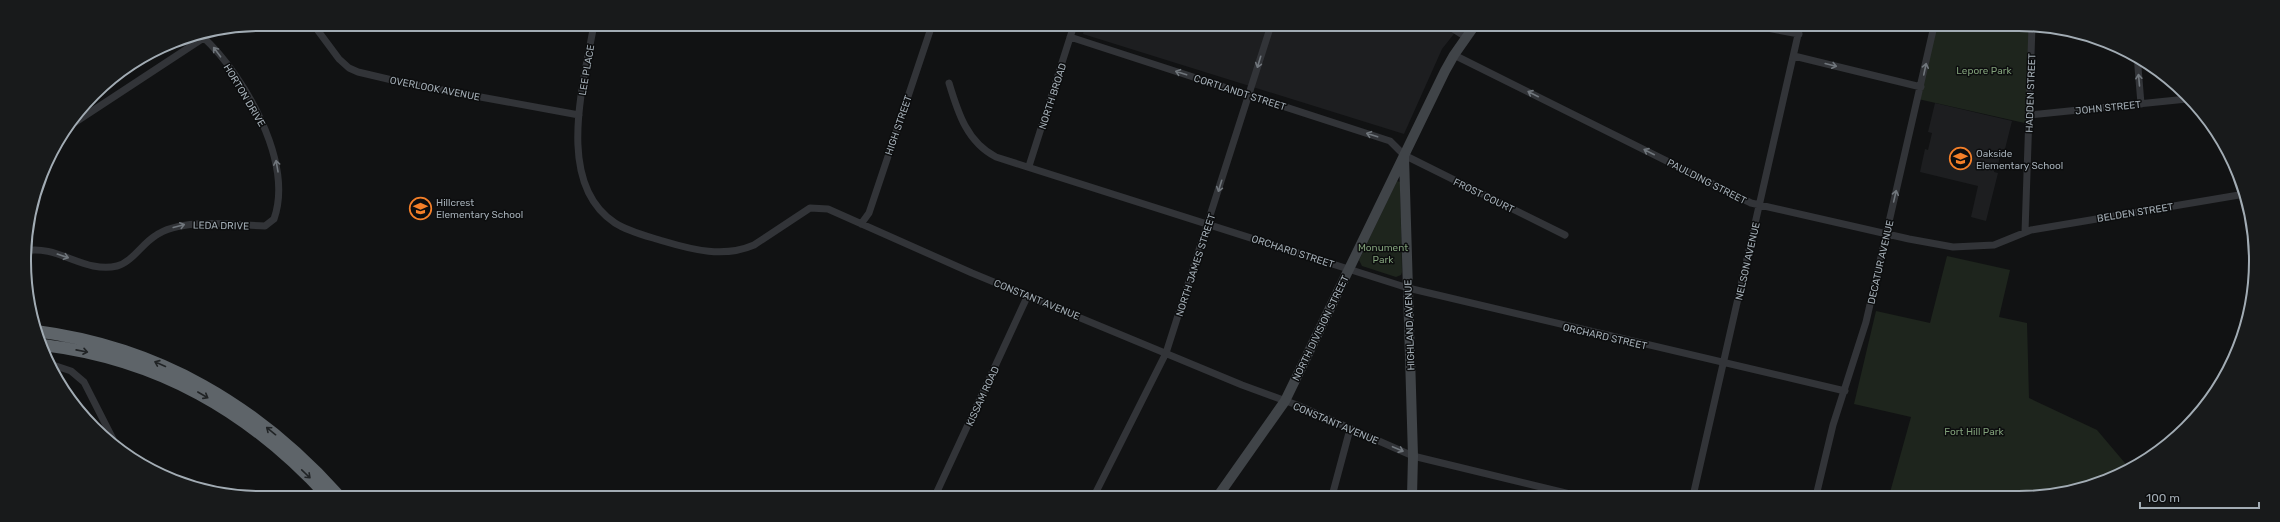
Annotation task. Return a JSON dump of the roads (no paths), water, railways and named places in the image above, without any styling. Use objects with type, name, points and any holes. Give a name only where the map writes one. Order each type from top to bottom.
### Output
[{"type":"highway","points":[[42,332],[114,346],[155,361],[200,383],[243,410],[272,432],[300,456],[334,491]]},
{"type":"highway","points":[[48,346],[95,353],[128,362],[165,376],[194,391],[227,410],[261,435],[294,462],[322,491]]},
{"type":"street","name":"OVERLOOK AVENUE","points":[[317,31],[339,59],[349,68],[358,72],[409,84],[579,115]]},
{"type":"street","name":"LEE PLACE","points":[[579,115],[593,31]]},
{"type":"street","name":"HIGH STREET","points":[[861,224],[869,213],[930,31]]},
{"type":"street","name":"NORTH BROAD","points":[[1029,166],[1072,31]]},
{"type":"street","name":"NORTH JAMES STREET","points":[[1097,491],[1166,353],[1269,31]]},
{"type":"street","points":[[1456,31],[1466,37]]},
{"type":"street","name":"NORTH DIVISION STREET","points":[[1222,491],[1285,401],[1454,55],[1470,31]]},
{"type":"street","points":[[1782,31],[1798,34]]},
{"type":"street","name":"NELSON AVENUE","points":[[1694,491],[1799,31]]},
{"type":"street","name":"DECATUR AVENUE","points":[[1817,491],[1833,425],[1866,322],[1933,31]]},
{"type":"street","name":"HADDEN STREET","points":[[2025,232],[2032,31]]},
{"type":"street","name":"HORTON DRIVE","points":[[207,37],[256,110],[271,142],[278,167],[278,204],[274,218],[265,226]]},
{"type":"street","name":"CORTLANDT STREET","points":[[1070,37],[1390,141],[1404,155]]},
{"type":"street","points":[[81,118],[202,39]]},
{"type":"street","name":"PAULDING STREET","points":[[1454,55],[1751,203],[1886,234],[1956,248],[1982,248],[1994,246],[2025,232]]},
{"type":"street","points":[[1794,56],[1921,87]]},
{"type":"street","points":[[2138,64],[2141,104]]},
{"type":"street","name":"ORCHARD STREET","points":[[949,83],[957,106],[976,144],[996,157],[1029,166],[1348,270],[1408,288],[1845,391]]},
{"type":"street","name":"JOHN STREET","points":[[2029,115],[2183,99]]},
{"type":"street","name":"CONSTANT AVENUE","points":[[579,115],[577,130],[584,187],[602,212],[614,223],[627,229],[681,246],[720,253],[744,249],[754,245],[810,208],[831,210],[972,273],[1285,401],[1413,456],[1557,491]]},
{"type":"street","name":"FROST COURT","points":[[1404,155],[1565,235]]},
{"type":"street","name":"HIGHLAND AVENUE","points":[[1404,155],[1413,456],[1412,491]]},
{"type":"street","name":"BELDEN STREET","points":[[2025,232],[2239,195]]},
{"type":"street","name":"LEDA DRIVE","points":[[31,251],[40,250],[102,267],[118,266],[136,253],[154,236],[166,230],[188,224],[265,226]]},
{"type":"street","name":"KISSAM ROAD","points":[[937,491],[1028,295]]},
{"type":"street","points":[[57,366],[72,371],[84,382],[111,436]]},
{"type":"street","points":[[1333,491],[1350,429]]},
{"type":"place","name":"Oakside Elementary School","points":[[1961,159]]},
{"type":"place","name":"Hillcrest Elementary School","points":[[421,208]]},
{"type":"park label","name":"Lepore Park","points":[[1984,70]]},
{"type":"park label","name":"Monument Park","points":[[1383,252]]},
{"type":"park label","name":"Fort Hill Park","points":[[1974,431]]}]
